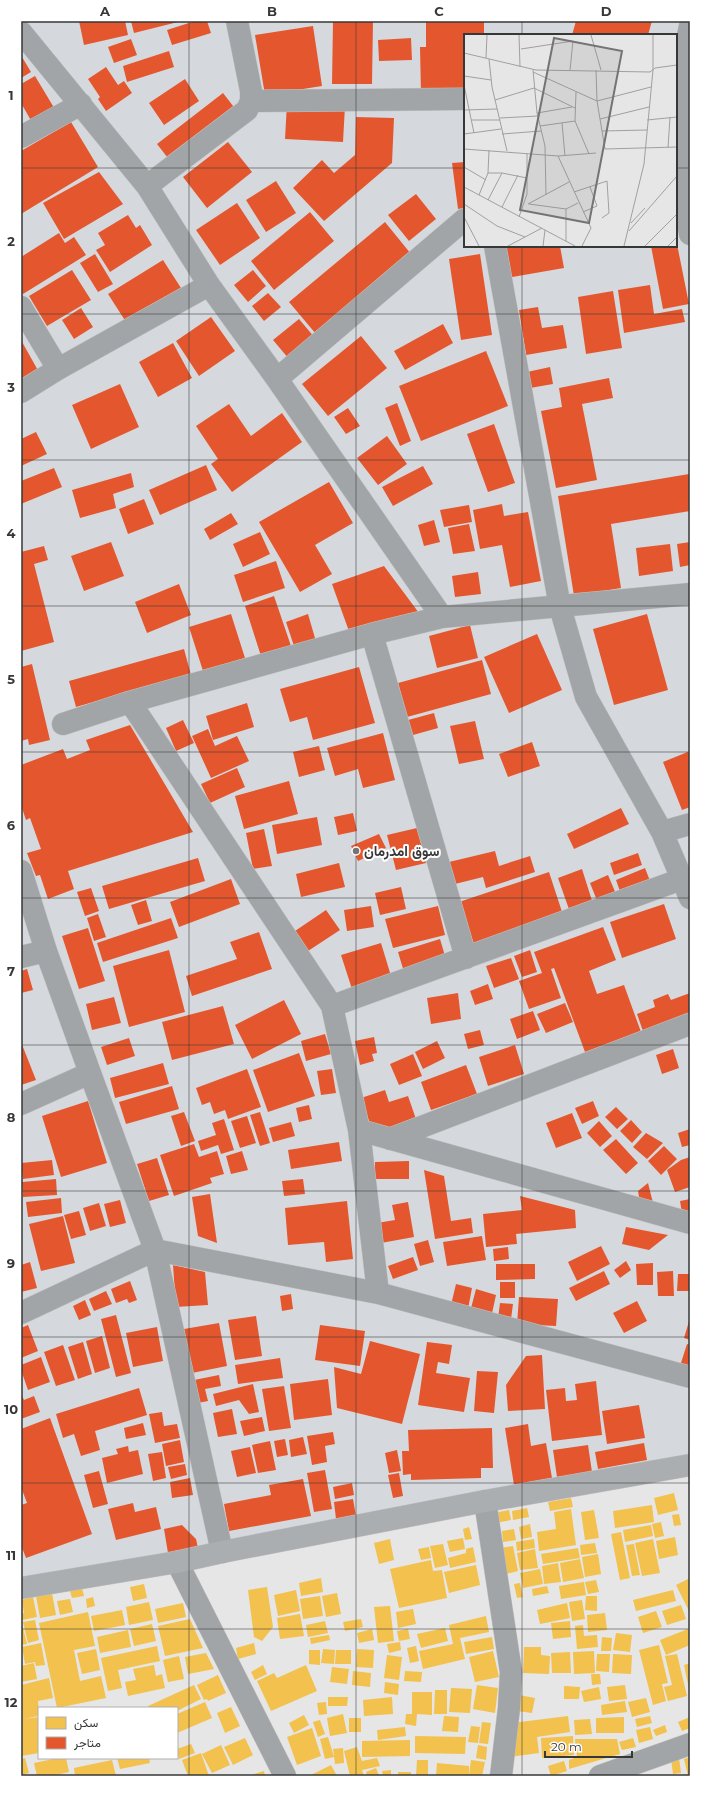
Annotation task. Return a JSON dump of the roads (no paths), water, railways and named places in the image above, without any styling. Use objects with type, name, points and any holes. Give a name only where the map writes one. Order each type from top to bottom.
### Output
[{"type":"street","points":[[147,186],[247,110],[251,101],[237,21]]},
{"type":"street","points":[[690,26],[679,71],[680,171],[690,234]]},
{"type":"street","points":[[21,32],[147,186],[208,285],[277,379],[442,617]]},
{"type":"street","points":[[251,101],[464,99]]},
{"type":"street","points":[[21,137],[81,104]]},
{"type":"street","points":[[277,379],[464,220]]},
{"type":"street","points":[[332,1006],[466,958],[686,889],[662,832],[586,697],[560,607],[495,247]]},
{"type":"street","points":[[21,392],[58,369],[208,285]]},
{"type":"street","points":[[21,307],[58,369]]},
{"type":"street","points":[[63,724],[130,702],[372,634],[442,617],[690,594]]},
{"type":"street","points":[[372,634],[466,958]]},
{"type":"street","points":[[130,702],[332,1006],[359,1130],[378,1293]]},
{"type":"street","points":[[662,832],[690,824]]},
{"type":"street","points":[[21,871],[46,951],[155,1250],[222,1552]]},
{"type":"street","points":[[21,957],[46,951]]},
{"type":"street","points":[[390,1138],[690,1024]]},
{"type":"street","points":[[21,1104],[90,1073]]},
{"type":"street","points":[[359,1130],[690,1223]]},
{"type":"street","points":[[21,1313],[155,1250],[378,1293],[690,1377]]},
{"type":"street","points":[[21,1588],[177,1562],[222,1552],[486,1502],[690,1465]]},
{"type":"street","points":[[486,1502],[510,1672],[509,1708],[501,1776]]},
{"type":"street","points":[[177,1562],[285,1776]]},
{"type":"street","points":[[600,1776],[690,1744]]},
{"type":"place","name":"سوق امدرمان","points":[[356,851]]}]
